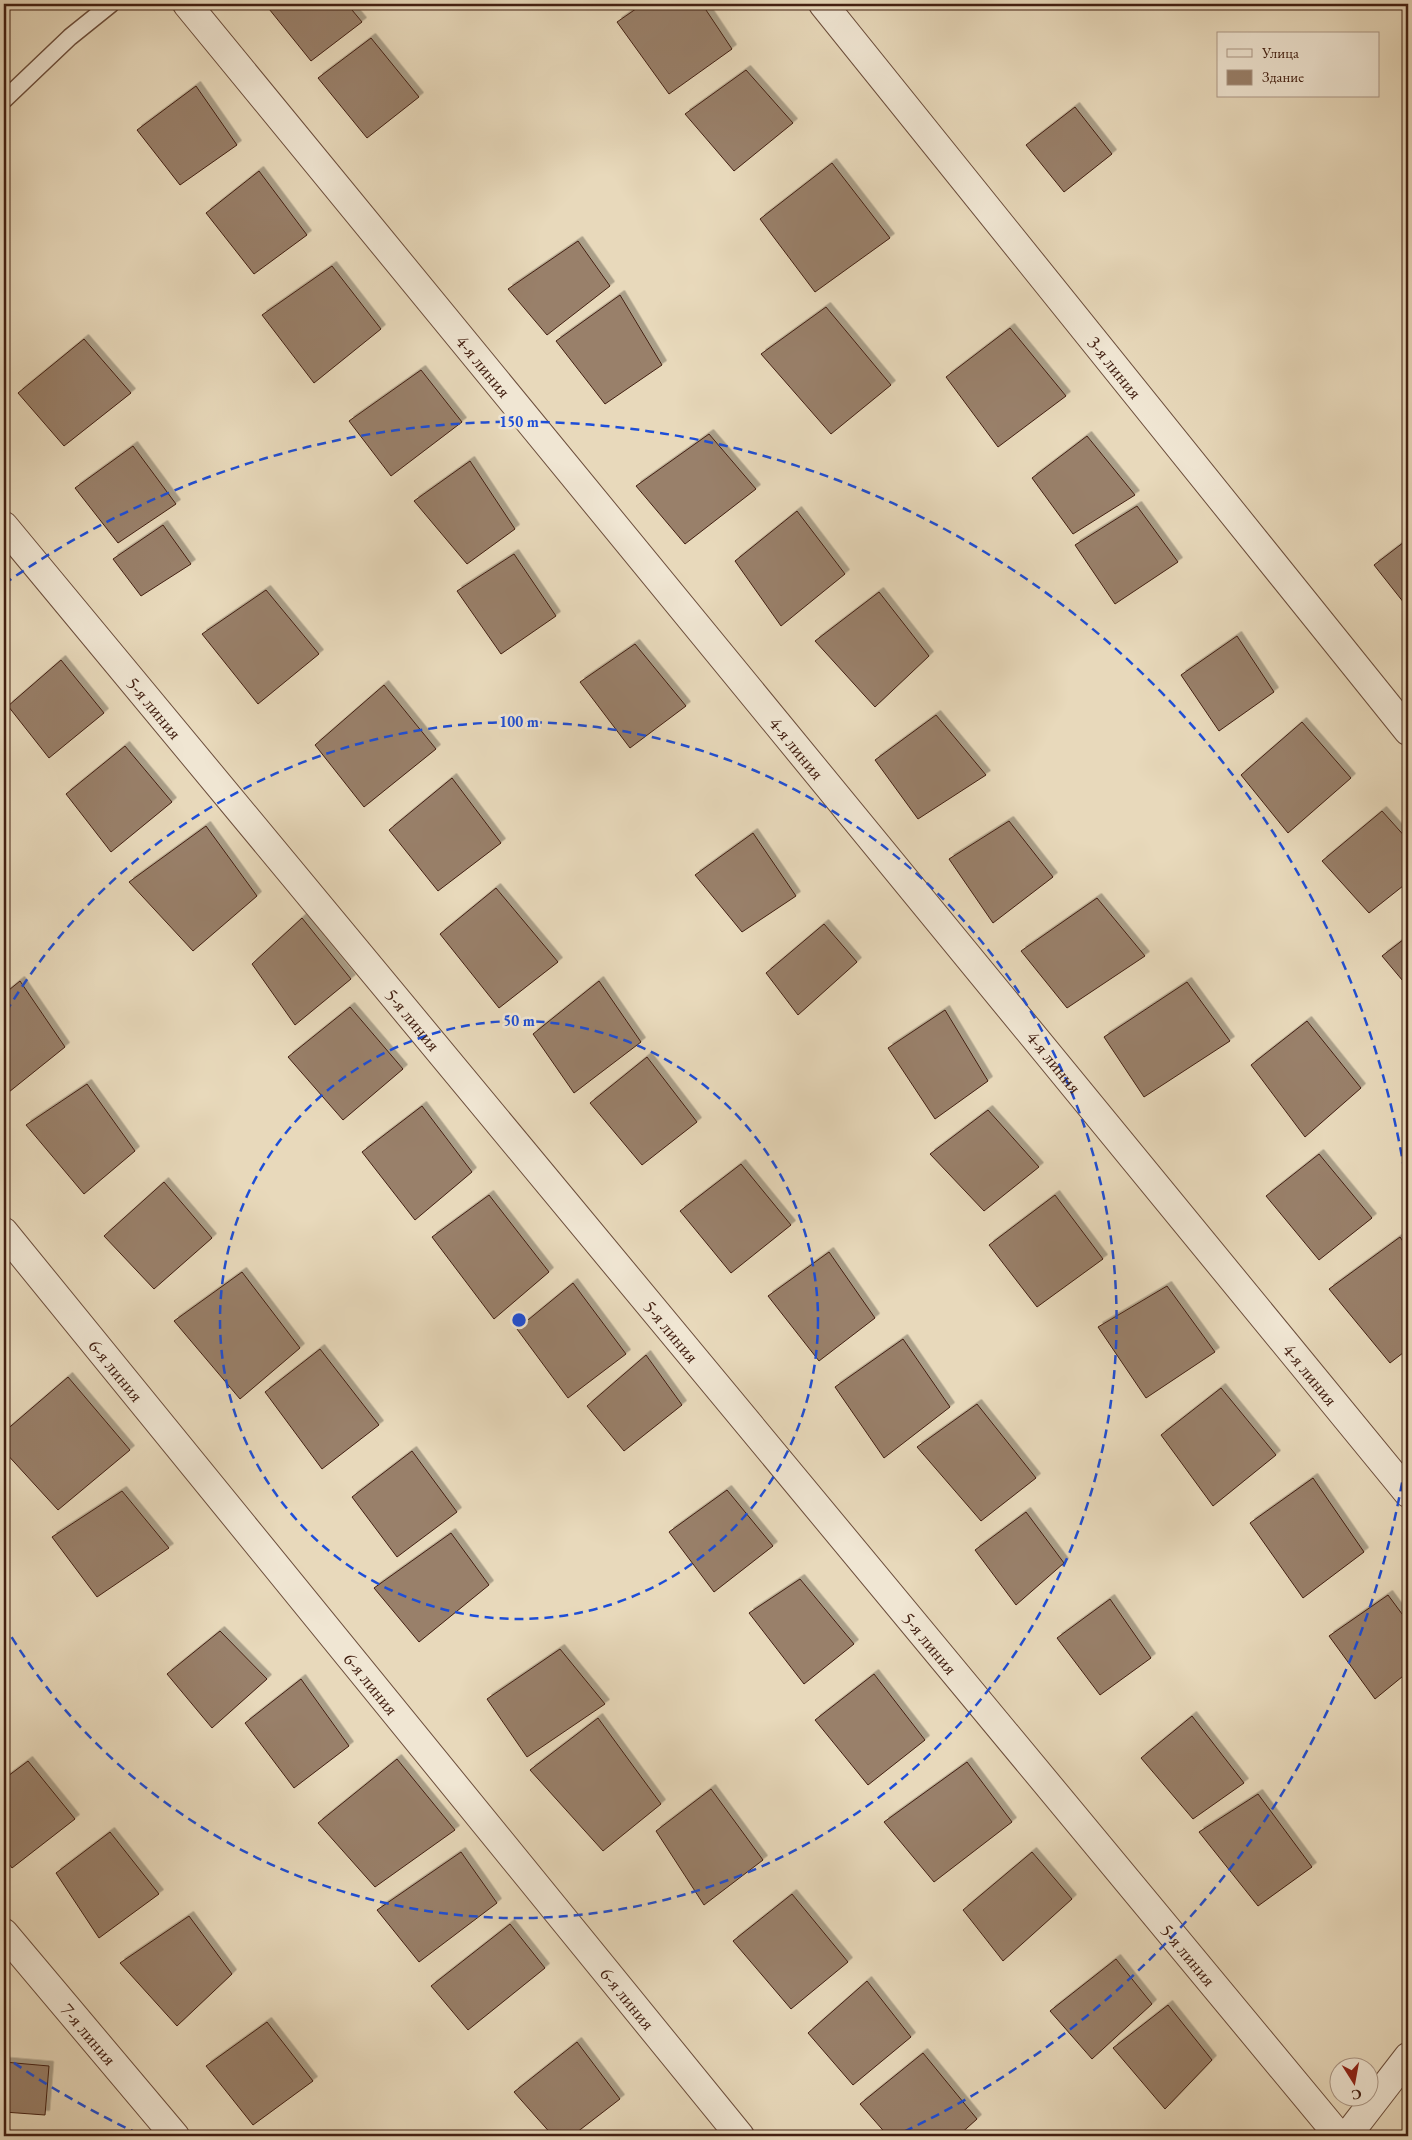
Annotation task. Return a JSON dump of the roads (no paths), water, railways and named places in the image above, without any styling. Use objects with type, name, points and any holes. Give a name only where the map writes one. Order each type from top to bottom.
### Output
[{"type":"street","name":"4-я линия","points":[[187,4],[1408,1493]]},
{"type":"street","name":"3-я линия","points":[[823,4],[1408,731]]},
{"type":"street","name":"5-я линия","points":[[4,526],[1339,2136]]},
{"type":"street","name":"6-я линия","points":[[4,1232],[740,2136]]},
{"type":"street","name":"7-я линия","points":[[4,1933],[176,2136]]},
{"type":"street","points":[[1347,2136],[1408,2057]]},
{"type":"lane","points":[[4,100],[70,37],[111,4]]}]
